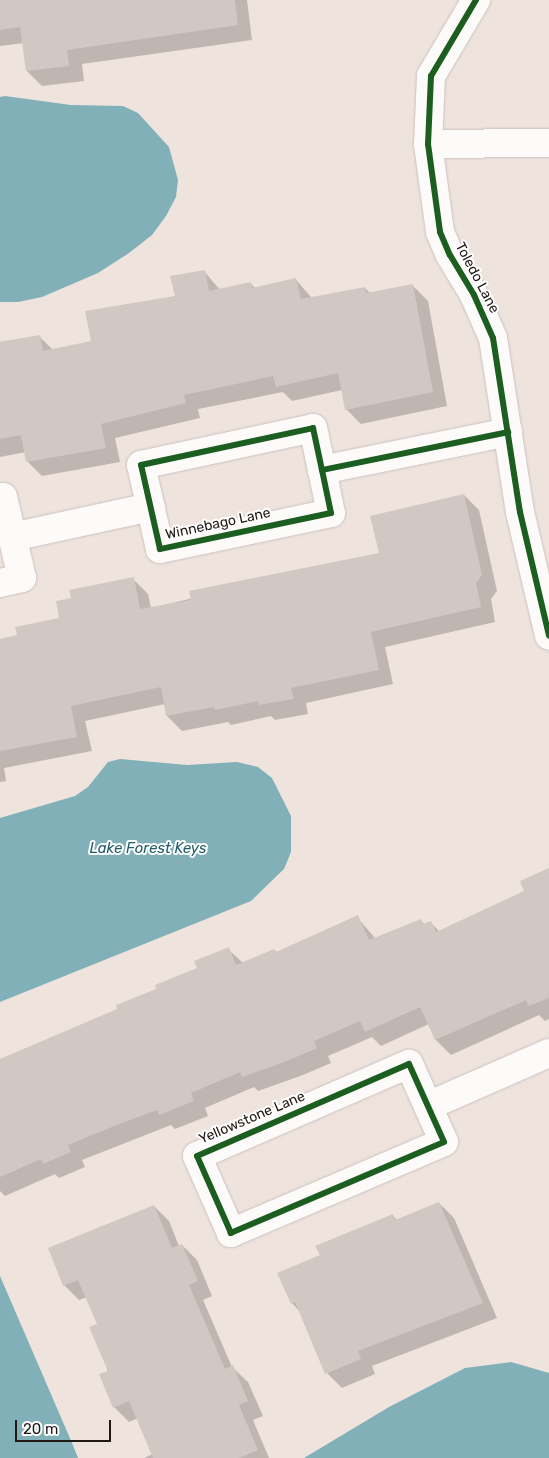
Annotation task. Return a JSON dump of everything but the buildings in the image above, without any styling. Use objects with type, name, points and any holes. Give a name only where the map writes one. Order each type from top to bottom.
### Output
[{"type":"street","name":"Toledo Lane","points":[[476,0],[431,76],[428,144],[440,232],[450,255],[474,295],[492,338],[520,512],[549,636]]},
{"type":"street","points":[[428,144],[549,143]]},
{"type":"street","name":"Winnebago Lane","points":[[313,428],[322,470],[331,513],[160,550],[141,465],[313,428]]},
{"type":"street","points":[[322,470],[508,432]]},
{"type":"street","points":[[0,498],[3,497],[22,578],[0,583]]},
{"type":"street","points":[[12,537],[151,507]]},
{"type":"street","points":[[428,1106],[549,1053]]},
{"type":"street","name":"Yellowstone Lane","points":[[410,1064],[428,1106],[444,1142],[231,1233],[196,1156],[410,1064]]},
{"type":"water","points":[[5,96],[71,105],[123,106],[138,113],[169,147],[178,180],[176,197],[166,216],[152,235],[129,253],[98,273],[42,297],[18,302],[0,302],[0,97]]},
{"type":"water","name":"Lake Forest Keys","points":[[120,759],[187,765],[237,762],[258,767],[272,778],[291,816],[291,852],[284,869],[251,901],[0,1002],[0,818],[75,796],[88,787],[108,762]]},
{"type":"water","points":[[0,1276],[72,1443],[78,1458],[0,1458]]},
{"type":"water","points":[[511,1362],[549,1373],[549,1458],[304,1458],[389,1407],[465,1368]]},
{"type":"cycle path","points":[[476,0],[431,76],[428,144],[440,232],[450,255],[474,295],[493,338],[520,512],[549,636]]},
{"type":"cycle path","points":[[322,470],[331,513],[160,549],[141,465],[313,428],[322,470],[508,432]]},
{"type":"cycle path","points":[[409,1064],[444,1142],[231,1233],[197,1156],[409,1064]]}]
